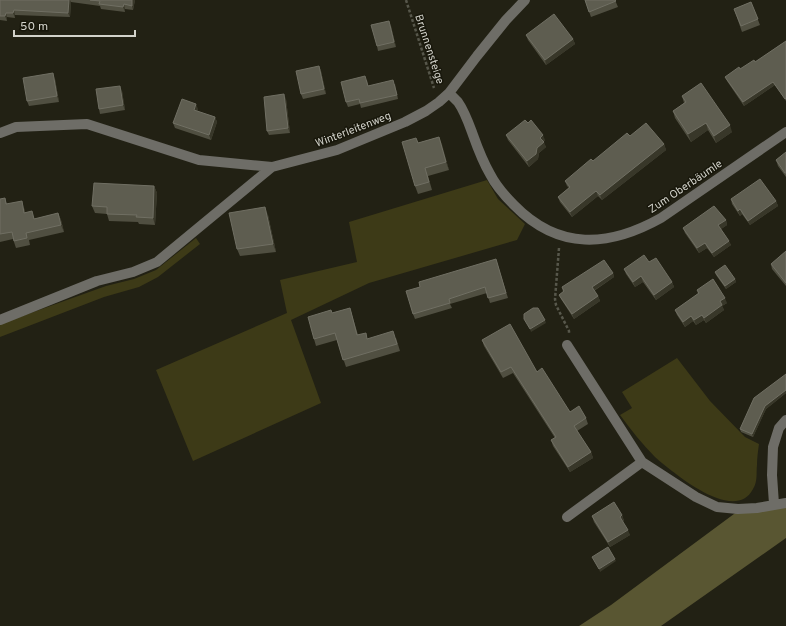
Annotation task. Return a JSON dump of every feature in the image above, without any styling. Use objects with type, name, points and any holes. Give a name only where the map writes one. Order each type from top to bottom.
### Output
[{"type":"street","name":"Winterleitenweg","points":[[0,133],[16,127],[87,124],[199,160],[272,167],[337,150],[405,122],[426,111],[449,93],[506,20],[525,0]]},
{"type":"street","name":"Zum Oberbäumle","points":[[449,93],[458,102],[465,115],[480,154],[491,176],[504,194],[521,212],[538,225],[556,234],[580,240],[606,239],[646,227],[786,132]]},
{"type":"street","points":[[0,320],[97,281],[133,272],[157,262],[272,167]]},
{"type":"street","points":[[567,345],[642,462],[696,498],[717,507],[738,509],[757,508],[786,503]]},
{"type":"street","points":[[774,504],[772,447],[779,428],[786,420]]},
{"type":"street","points":[[567,517],[642,462]]},
{"type":"path","name":"Brunnensteige","points":[[406,0],[439,102]]},
{"type":"path","points":[[560,235],[555,299],[556,305],[569,331],[567,345]]},
{"type":"shaded area","points":[[487,180],[498,199],[525,224],[517,240],[369,283],[291,320],[321,403],[193,461],[156,370],[287,313],[280,280],[357,262],[349,222]]},
{"type":"shaded area","points":[[196,238],[200,244],[158,277],[139,287],[104,297],[0,337],[0,324],[106,286],[134,279],[156,270]]},
{"type":"shaded area","points":[[677,358],[710,401],[745,437],[759,444],[756,483],[746,498],[736,501],[725,500],[701,491],[690,484],[655,457],[620,415],[632,408],[622,392]]},
{"type":"shaded area","points":[[786,505],[786,538],[661,626],[579,626],[611,605],[738,511]]},
{"type":"building","points":[[0,0],[69,0],[68,13],[14,10],[13,13],[6,13],[5,16],[0,16]]},
{"type":"building","points":[[90,0],[132,0],[132,6],[124,4],[123,7],[99,4],[100,1]]},
{"type":"building","points":[[585,0],[615,0],[616,1],[589,12]]},
{"type":"building","points":[[751,2],[758,19],[741,26],[734,9]]},
{"type":"building","points":[[554,14],[573,39],[545,60],[526,35]]},
{"type":"building","points":[[389,21],[394,42],[377,46],[371,25]]},
{"type":"building","points":[[786,41],[786,98],[785,99],[773,82],[743,102],[725,77],[739,67],[740,69],[754,60],[755,62]]},
{"type":"building","points":[[319,66],[324,89],[301,94],[296,71]]},
{"type":"building","points":[[53,73],[57,96],[27,101],[23,78]]},
{"type":"building","points":[[365,76],[368,86],[393,80],[397,95],[360,103],[359,99],[346,102],[341,82]]},
{"type":"building","points":[[701,83],[730,125],[714,136],[706,123],[688,134],[673,111],[686,102],[682,96]]},
{"type":"building","points":[[120,86],[123,105],[99,109],[96,89]]},
{"type":"building","points":[[284,94],[288,128],[267,131],[264,97]]},
{"type":"building","points":[[182,99],[196,104],[194,110],[215,117],[209,135],[173,123]]},
{"type":"building","points":[[525,120],[528,123],[531,120],[543,135],[540,138],[544,142],[537,148],[536,154],[527,161],[506,135]]},
{"type":"building","points":[[646,123],[664,144],[600,195],[596,191],[570,212],[558,197],[570,187],[565,181],[591,159],[593,161],[627,133],[630,136]]},
{"type":"building","points":[[439,137],[446,162],[425,168],[429,182],[415,186],[402,142],[416,138],[418,143]]},
{"type":"building","points":[[786,152],[786,173],[785,173],[776,160]]},
{"type":"building","points":[[760,179],[776,201],[748,221],[740,209],[738,211],[731,199]]},
{"type":"building","points":[[94,183],[154,186],[153,218],[136,217],[137,215],[107,214],[107,207],[92,206]]},
{"type":"building","points":[[5,198],[6,204],[22,201],[24,213],[32,211],[34,219],[58,213],[61,225],[26,233],[27,238],[14,241],[12,232],[0,234],[0,199]]},
{"type":"building","points":[[714,206],[726,220],[718,225],[729,241],[712,253],[705,243],[697,248],[683,228]]},
{"type":"building","points":[[265,207],[273,244],[237,249],[229,213]]},
{"type":"building","points":[[786,251],[786,283],[771,264]]},
{"type":"building","points":[[644,255],[649,262],[656,258],[672,282],[654,295],[641,276],[633,282],[624,269]]},
{"type":"building","points":[[496,259],[506,293],[488,298],[485,287],[449,299],[450,303],[413,314],[406,291],[420,287],[419,282]]},
{"type":"building","points":[[604,260],[613,273],[592,287],[598,296],[572,314],[559,295],[564,291],[562,287]]},
{"type":"building","points":[[725,265],[735,279],[725,286],[715,272]]},
{"type":"building","points":[[713,279],[725,298],[720,301],[722,305],[704,318],[702,315],[694,320],[691,316],[683,322],[675,310],[699,293],[697,290]]},
{"type":"building","points":[[350,308],[357,335],[366,333],[367,339],[393,331],[397,344],[343,360],[335,333],[314,339],[308,317],[331,310],[332,313]]},
{"type":"building","points":[[533,308],[538,308],[545,320],[530,329],[524,319],[524,314]]},
{"type":"building","points":[[510,324],[537,372],[542,368],[570,412],[579,406],[586,418],[574,426],[591,452],[568,467],[551,440],[556,437],[511,367],[501,372],[482,340]]},
{"type":"building","points":[[786,374],[786,390],[765,406],[752,434],[740,429],[754,398]]},
{"type":"building","points":[[614,502],[622,515],[620,517],[628,530],[608,542],[592,516]]},
{"type":"building","points":[[608,547],[615,559],[599,569],[592,557]]}]
